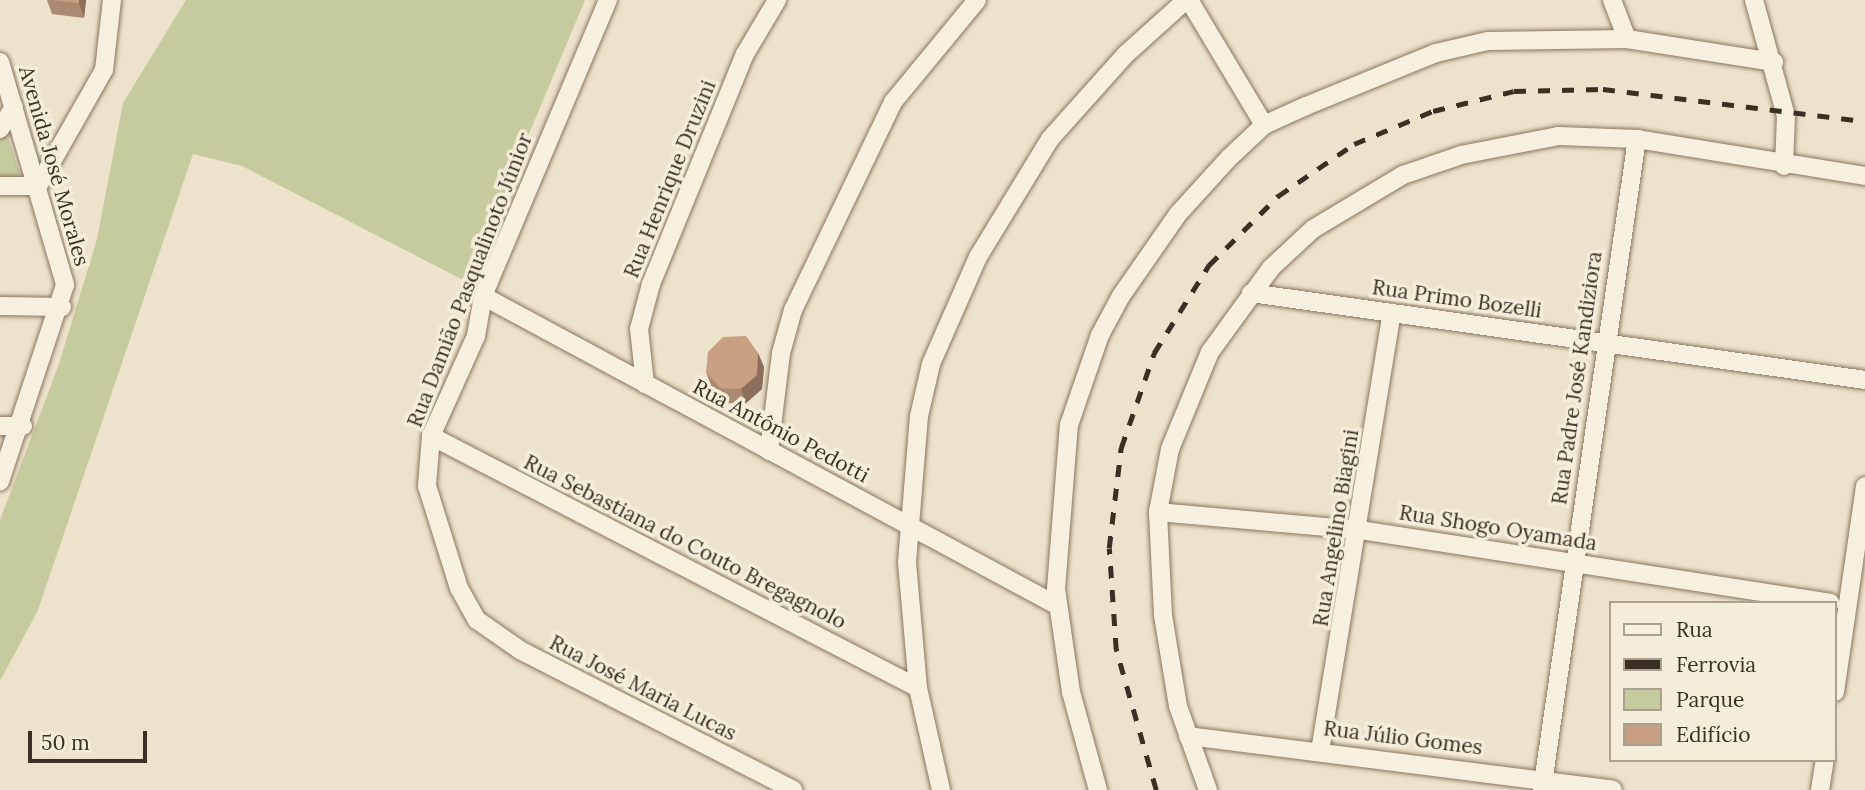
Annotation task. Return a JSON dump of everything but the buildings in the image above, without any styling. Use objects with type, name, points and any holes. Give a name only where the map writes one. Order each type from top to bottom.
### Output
[{"type":"street","points":[[0,186],[38,186],[104,70],[112,0]]},
{"type":"street","name":"Rua Damião Pasqualinoto Júnior","points":[[477,620],[459,588],[427,486],[432,436],[475,335],[483,296],[608,0]]},
{"type":"street","name":"Rua Henrique Druzini","points":[[645,384],[639,329],[651,284],[746,54],[777,0]]},
{"type":"street","points":[[769,451],[781,353],[793,310],[893,102],[977,0]]},
{"type":"street","points":[[941,790],[918,688],[907,525],[931,364],[1008,200],[1050,139],[1188,0],[1264,125]]},
{"type":"street","points":[[1612,0],[1627,39]]},
{"type":"street","points":[[1754,0],[1774,62],[1786,116],[1784,166]]},
{"type":"street","points":[[1098,790],[1071,692],[1058,606],[1067,438],[1100,335],[1178,214],[1264,125],[1462,47],[1531,38],[1627,39],[1774,62]]},
{"type":"street","name":"Avenida José Morales","points":[[0,62],[64,273],[62,307],[23,426],[0,482]]},
{"type":"street","points":[[0,129],[14,107]]},
{"type":"street","points":[[1208,790],[1188,736],[1163,615],[1158,512],[1186,401],[1251,293],[1313,229],[1403,175],[1518,142],[1637,139],[1784,166],[1865,176]]},
{"type":"street","name":"Rua Padre José Kandiziora","points":[[1543,784],[1605,344],[1637,139]]},
{"type":"street","name":"Rua Primo Bozelli","points":[[1251,293],[1865,380]]},
{"type":"street","name":"Rua Antônio Pedotti","points":[[483,296],[1058,606]]},
{"type":"street","points":[[0,306],[62,307]]},
{"type":"street","name":"Rua Angelino Biagini","points":[[1320,751],[1360,530],[1392,313]]},
{"type":"street","points":[[0,426],[23,426]]},
{"type":"street","name":"Rua Sebastiana do Couto Bregagnolo","points":[[432,436],[918,688]]},
{"type":"street","points":[[1837,680],[1865,486]]},
{"type":"street","name":"Rua Shogo Oyamada","points":[[1158,512],[1360,530],[1818,601]]},
{"type":"street","name":"Rua José Maria Lucas","points":[[477,620],[520,650],[793,790]]},
{"type":"street","name":"Rua Júlio Gomes","points":[[1188,736],[1320,751],[1543,784],[1613,790]]},
{"type":"street","points":[[1821,790],[1825,762]]},
{"type":"green space","points":[[186,0],[585,0],[467,282],[242,166],[193,154],[38,610],[0,681],[0,520],[59,364],[97,239],[123,103]]},
{"type":"green space","points":[[7,135],[20,173],[17,178],[0,178],[0,139]]},
{"type":"railway","points":[[1156,790],[1116,650],[1109,548],[1121,448],[1154,353],[1209,265],[1278,196],[1354,144],[1433,111],[1514,91],[1603,89],[1865,121]]}]
